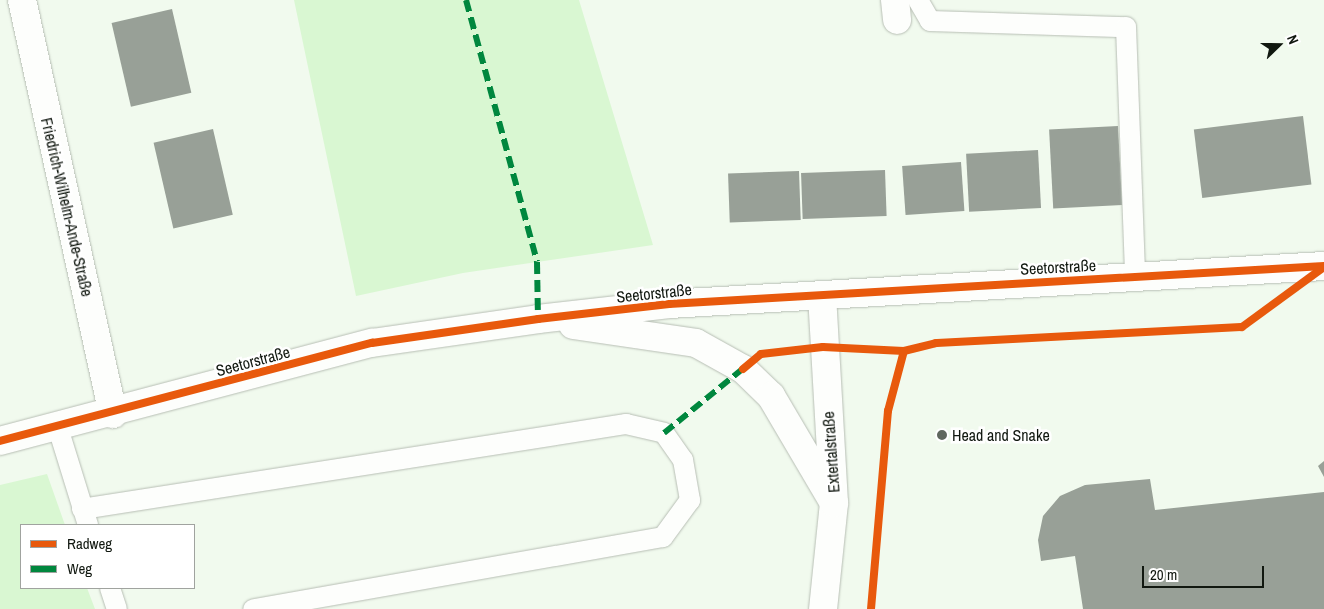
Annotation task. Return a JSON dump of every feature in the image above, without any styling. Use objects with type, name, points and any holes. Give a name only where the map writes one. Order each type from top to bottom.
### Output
[{"type":"street","name":"Friedrich-Wilhelm-Ande-Straße","points":[[22,0],[113,414]]},
{"type":"street","name":"Seetorstraße","points":[[0,441],[113,414],[372,342],[538,319],[669,304],[1324,266]]},
{"type":"street","name":"Extertalstraße","points":[[822,295],[834,503],[823,609]]},
{"type":"street","points":[[538,319],[696,344],[743,369],[771,396],[834,503]]},
{"type":"lane","points":[[918,0],[930,21],[1126,27],[1135,276]]},
{"type":"lane","points":[[58,428],[85,517],[626,424],[664,433],[683,460],[690,500],[663,537],[253,609]]},
{"type":"lane","points":[[110,589],[117,609]]},
{"type":"green space","points":[[294,0],[579,0],[653,245],[463,273],[356,296]]},
{"type":"green space","points":[[47,474],[65,524],[20,524],[20,589],[87,589],[95,609],[0,609],[0,485]]},
{"type":"building","points":[[172,9],[191,93],[131,107],[112,23]]},
{"type":"building","points":[[1303,116],[1311,184],[1202,198],[1194,129]]},
{"type":"building","points":[[1118,126],[1122,205],[1053,209],[1049,130]]},
{"type":"building","points":[[213,129],[233,215],[173,228],[154,143]]},
{"type":"building","points":[[1038,150],[1041,208],[969,212],[966,154]]},
{"type":"building","points":[[961,162],[964,211],[906,215],[902,166]]},
{"type":"building","points":[[885,170],[887,216],[803,219],[801,173]]},
{"type":"building","points":[[799,171],[801,220],[730,222],[728,173]]},
{"type":"building","points":[[1324,461],[1324,477],[1318,466]]},
{"type":"building","points":[[1150,479],[1155,510],[1324,492],[1324,609],[1083,609],[1075,556],[1041,561],[1038,540],[1043,516],[1060,496],[1085,485]]},
{"type":"marked path","points":[[466,0],[537,262],[538,319]]},
{"type":"marked path","points":[[664,433],[745,367]]},
{"type":"cycle path","points":[[0,441],[372,343],[538,319],[669,304],[1324,266]]},
{"type":"cycle path","points":[[743,369],[761,354],[823,347],[904,351],[936,343],[1242,327],[1324,267]]},
{"type":"cycle path","points":[[871,609],[888,411],[904,351]]},
{"type":"place","name":"Head and Snake","points":[[942,435]]}]
